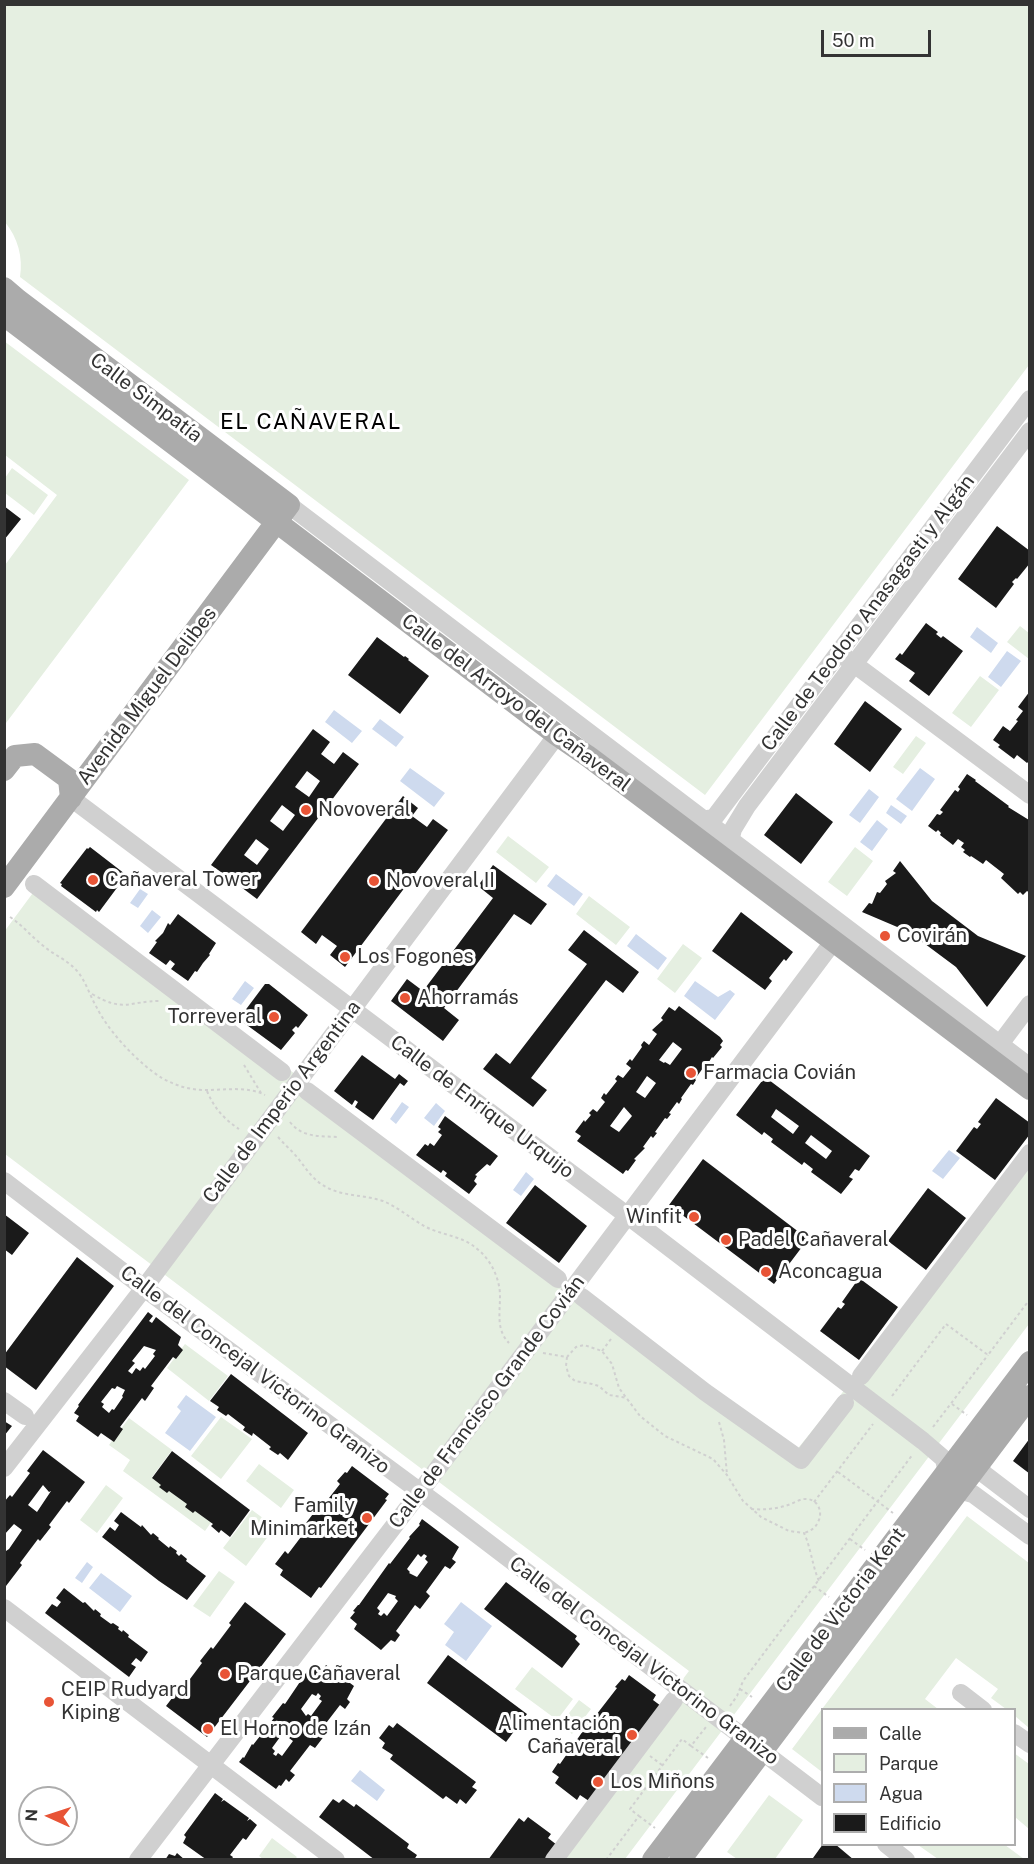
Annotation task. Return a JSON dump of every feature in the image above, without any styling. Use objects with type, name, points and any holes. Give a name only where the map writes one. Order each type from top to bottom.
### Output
[{"type":"main road","name":"Calle Simpatía","points":[[4,288],[283,513]]},
{"type":"main road","name":"Calle del Arroyo del Cañaveral","points":[[4,315],[214,476],[283,513],[557,735],[1029,1089]]},
{"type":"main road","name":"Avenida Miguel Delibes","points":[[4,887],[283,513]]},
{"type":"main road","points":[[8,758],[35,754],[69,779],[71,798]]},
{"type":"main road","name":"Calle de Victoria Kent","points":[[653,1860],[754,1744],[952,1481],[1029,1362]]},
{"type":"main road","name":"Calle de Victoria Kent","points":[[952,1481],[978,1464],[1029,1396]]},
{"type":"main road","name":"Calle de Victoria Kent","points":[[680,1860],[754,1744]]},
{"type":"street","name":"Calle de Teodoro Anasagasti y Algán","points":[[702,820],[714,818],[1029,399]]},
{"type":"street","name":"Calle de Teodoro Anasagasti y Algán","points":[[729,841],[733,829],[747,806],[1029,431]]},
{"type":"street","name":"Calle del Arroyo del Cañaveral","points":[[283,513],[601,741],[729,841],[1029,1067]]},
{"type":"street","points":[[838,652],[1029,795]]},
{"type":"street","name":"Calle de Imperio Argentina","points":[[4,1468],[144,1287],[557,735]]},
{"type":"street","name":"Calle de Enrique Urquijo","points":[[71,798],[628,1216],[923,1441],[944,1459],[952,1481]]},
{"type":"street","points":[[34,884],[282,1072]]},
{"type":"street","name":"Calle de Francisco Grande Covián","points":[[138,1860],[420,1492],[833,942]]},
{"type":"street","points":[[1000,1044],[1029,1004]]},
{"type":"street","points":[[307,1091],[558,1279]]},
{"type":"street","points":[[861,1376],[1029,1153]]},
{"type":"street","name":"Calle del Concejal Victorino Granizo","points":[[4,1181],[420,1492],[821,1796]]},
{"type":"street","points":[[582,1297],[705,1392],[801,1460],[845,1403]]},
{"type":"street","points":[[4,1401],[25,1416]]},
{"type":"street","points":[[978,1464],[984,1474],[1029,1509]]},
{"type":"street","points":[[952,1481],[1029,1536]]},
{"type":"street","points":[[4,1608],[336,1860]]},
{"type":"street","points":[[961,1693],[980,1708]]},
{"type":"street","points":[[554,1860],[674,1700]]},
{"type":"street","points":[[1016,1734],[1029,1744]]},
{"type":"street","points":[[887,1846],[906,1860]]},
{"type":"path","points":[[10,917],[78,972],[106,1024],[122,1044],[154,1072],[188,1089],[231,1088],[265,1095]]},
{"type":"path","points":[[90,993],[115,1005],[166,1001]]},
{"type":"path","points":[[242,1061],[261,1093]]},
{"type":"path","points":[[206,1090],[218,1112],[239,1129]]},
{"type":"path","points":[[287,1117],[296,1129],[309,1135],[367,1136]]},
{"type":"path","points":[[274,1133],[298,1158],[311,1177],[323,1186],[350,1196],[384,1202],[423,1226],[461,1239],[476,1248],[487,1259],[496,1275],[500,1293],[498,1319],[504,1338],[509,1343]]},
{"type":"path","points":[[932,1429],[1029,1299]]},
{"type":"path","points":[[891,1398],[946,1324],[988,1355]]},
{"type":"path","points":[[627,1398],[609,1395],[599,1386],[574,1381],[569,1376],[566,1366],[567,1358],[576,1347],[584,1345],[602,1351],[612,1364],[619,1388],[627,1398],[639,1416],[666,1436],[713,1459],[727,1475],[743,1502],[751,1509],[771,1523],[789,1531],[804,1533],[813,1530],[821,1513],[819,1506],[814,1502],[802,1499],[777,1508],[751,1509]]},
{"type":"path","points":[[540,1352],[567,1358]]},
{"type":"path","points":[[952,1403],[967,1415]]},
{"type":"path","points":[[718,1419],[724,1440],[727,1475]]},
{"type":"path","points":[[814,1502],[873,1424]]},
{"type":"path","points":[[730,1706],[743,1681],[914,1454]]},
{"type":"path","points":[[838,1472],[894,1513]]},
{"type":"path","points":[[804,1533],[819,1581]]},
{"type":"path","points":[[850,1539],[865,1550]]},
{"type":"path","points":[[814,1586],[829,1597]]},
{"type":"path","points":[[740,1689],[752,1696]]},
{"type":"path","points":[[691,1746],[708,1725]]},
{"type":"path","points":[[655,1828],[630,1809],[682,1739],[708,1758]]},
{"type":"path","points":[[606,1860],[639,1816]]},
{"type":"green space","points":[[4,5],[1029,5],[1029,365],[705,795],[20,277],[21,262],[18,248],[5,222]]},
{"type":"green space","points":[[4,341],[189,480],[6,723],[5,565],[57,495],[5,455]]},
{"type":"green space","points":[[12,468],[48,495],[34,515],[5,493],[5,478]]},
{"type":"green space","points":[[1020,626],[1029,633],[1029,659],[1007,642]]},
{"type":"green space","points":[[980,676],[999,690],[971,727],[952,713]]},
{"type":"green space","points":[[916,736],[926,743],[903,774],[893,767]]},
{"type":"green space","points":[[508,836],[549,867],[536,883],[496,852]]},
{"type":"green space","points":[[855,847],[873,861],[847,896],[828,882]]},
{"type":"green space","points":[[41,882],[795,1452],[1029,1145],[1029,1324],[625,1859],[547,1859],[689,1671],[5,1154],[4,932]]},
{"type":"green space","points":[[589,896],[630,927],[616,945],[576,914]]},
{"type":"green space","points":[[683,944],[702,958],[675,993],[657,979]]},
{"type":"green space","points":[[185,1344],[228,1376],[209,1401],[167,1368]]},
{"type":"green space","points":[[221,1417],[252,1439],[221,1479],[191,1456]]},
{"type":"green space","points":[[129,1418],[172,1450],[152,1477],[212,1521],[205,1531],[123,1471],[130,1460],[109,1445]]},
{"type":"green space","points":[[259,1464],[294,1490],[281,1508],[246,1481]]},
{"type":"green space","points":[[106,1485],[123,1498],[97,1533],[80,1520]]},
{"type":"green space","points":[[252,1510],[275,1527],[246,1566],[223,1548]]},
{"type":"green space","points":[[967,1516],[1029,1563],[1029,1728],[1016,1717],[1016,1708],[1005,1708],[991,1698],[998,1689],[956,1658],[925,1699],[937,1708],[823,1708]]},
{"type":"green space","points":[[219,1571],[235,1582],[210,1617],[193,1606]]},
{"type":"green space","points":[[532,1667],[573,1699],[557,1720],[515,1689]]},
{"type":"green space","points":[[579,1700],[591,1709],[572,1734],[560,1725]]},
{"type":"green space","points":[[821,1710],[821,1771],[792,1749]]},
{"type":"green space","points":[[1016,1754],[1029,1764],[1029,1829],[1016,1818]]},
{"type":"green space","points":[[769,1795],[803,1820],[775,1859],[737,1859],[727,1852]]},
{"type":"green space","points":[[272,1838],[297,1857],[295,1859],[263,1859],[259,1856]]},
{"type":"green space","points":[[919,1846],[1006,1846],[1024,1859],[938,1859]]},
{"type":"water","points":[[977,627],[998,643],[991,653],[970,637]]},
{"type":"water","points":[[1007,651],[1021,661],[1001,687],[988,677]]},
{"type":"water","points":[[334,710],[362,731],[352,743],[325,722]]},
{"type":"water","points":[[380,719],[404,737],[396,747],[372,729]]},
{"type":"water","points":[[410,768],[445,793],[434,807],[400,781]]},
{"type":"water","points":[[920,768],[935,779],[912,811],[896,799]]},
{"type":"water","points":[[869,789],[879,797],[860,823],[849,815]]},
{"type":"water","points":[[891,805],[907,816],[901,824],[886,813]]},
{"type":"water","points":[[877,820],[888,829],[872,851],[860,842]]},
{"type":"water","points":[[556,874],[583,894],[574,906],[547,886]]},
{"type":"water","points":[[140,889],[148,894],[138,908],[130,903]]},
{"type":"water","points":[[152,910],[161,917],[148,933],[140,926]]},
{"type":"water","points":[[636,934],[667,958],[658,970],[627,946]]},
{"type":"water","points":[[245,981],[254,988],[241,1005],[232,999]]},
{"type":"water","points":[[695,981],[718,997],[730,990],[735,994],[715,1020],[684,996]]},
{"type":"water","points":[[402,1102],[409,1107],[396,1124],[390,1119]]},
{"type":"water","points":[[436,1103],[445,1111],[434,1126],[424,1118]]},
{"type":"water","points":[[949,1150],[960,1158],[943,1179],[932,1171]]},
{"type":"water","points":[[526,1172],[534,1179],[521,1196],[513,1190]]},
{"type":"water","points":[[186,1395],[216,1417],[190,1451],[165,1433],[181,1411],[177,1407]]},
{"type":"water","points":[[87,1562],[93,1567],[82,1583],[75,1578]]},
{"type":"water","points":[[101,1573],[132,1596],[120,1612],[89,1588]]},
{"type":"water","points":[[461,1602],[492,1626],[466,1661],[445,1645],[454,1632],[444,1624]]},
{"type":"water","points":[[360,1770],[385,1790],[377,1801],[351,1781]]},
{"type":"building","points":[[4,506],[21,519],[4,540]]},
{"type":"building","points":[[997,526],[1030,551],[1030,563],[1012,582],[1014,584],[996,608],[958,579]]},
{"type":"building","points":[[926,623],[938,632],[936,634],[941,638],[943,636],[963,651],[929,696],[909,681],[915,673],[895,659],[900,653],[902,655]]},
{"type":"building","points":[[377,637],[429,676],[400,714],[348,675]]},
{"type":"building","points":[[1030,691],[1030,760],[1027,763],[1017,755],[1014,759],[998,747],[1000,745],[993,740],[1003,726],[1010,731],[1018,721],[1016,720],[1023,711],[1018,707]]},
{"type":"building","points":[[865,701],[902,729],[870,772],[834,744]]},
{"type":"building","name":"Novoveral","points":[[313,729],[330,742],[321,754],[334,764],[343,752],[359,764],[257,899],[241,887],[244,882],[231,872],[228,877],[211,865]],"holes":[[[307,771],[320,781],[309,797],[295,787]],[[282,805],[295,815],[283,831],[270,821]],[[256,839],[269,849],[257,865],[244,855]]]},
{"type":"building","points":[[967,774],[1008,807],[1029,820],[1030,893],[1027,891],[1023,895],[1020,892],[1018,894],[1001,878],[1004,874],[986,860],[983,864],[963,852],[965,850],[961,847],[964,843],[958,839],[953,845],[940,835],[938,830],[936,832],[928,826],[937,814],[940,815],[943,812],[940,810],[955,790],[958,792],[960,789],[958,787]]},
{"type":"building","points":[[796,793],[833,822],[801,864],[764,835]]},
{"type":"building","name":"Novoveral II","points":[[403,796],[418,808],[412,816],[427,827],[433,819],[448,830],[345,967],[330,955],[337,946],[322,935],[316,944],[301,932]]},
{"type":"building","name":"Cañaveral Tower","points":[[90,847],[125,874],[99,912],[61,886],[60,883]]},
{"type":"building","points":[[900,861],[932,901],[978,936],[1026,956],[987,1007],[956,967],[909,932],[862,912],[869,903],[872,904],[877,892],[880,893],[887,884],[885,881],[896,873],[893,871]]},
{"type":"building","points":[[493,865],[547,904],[531,925],[514,914],[444,1008],[459,1020],[443,1041],[391,1001],[407,979],[423,991],[493,898],[478,886]]},
{"type":"building","points":[[741,912],[793,952],[786,961],[784,959],[769,978],[772,981],[765,990],[712,951]]},
{"type":"building","points":[[178,914],[216,943],[210,955],[188,981],[171,969],[175,964],[170,960],[166,965],[149,953],[168,923],[170,925]]},
{"type":"building","points":[[584,930],[639,972],[623,993],[606,980],[531,1078],[547,1090],[533,1107],[483,1069],[496,1053],[510,1064],[587,964],[568,950]]},
{"type":"building","name":"Torreveral","points":[[265,984],[269,984],[308,1015],[298,1028],[296,1026],[292,1030],[295,1033],[281,1050],[240,1020]]},
{"type":"building","points":[[679,1006],[720,1037],[723,1041],[720,1045],[722,1047],[704,1070],[703,1068],[679,1104],[677,1102],[653,1138],[651,1136],[628,1171],[626,1170],[623,1174],[577,1141],[581,1136],[575,1132],[591,1115],[589,1113],[593,1109],[597,1112],[605,1102],[601,1098],[617,1081],[615,1079],[618,1075],[623,1078],[631,1068],[626,1064],[630,1059],[632,1061],[644,1041],[649,1045],[657,1034],[652,1030],[663,1020],[661,1018],[669,1007],[675,1011]],"holes":[[[673,1042],[682,1049],[670,1065],[659,1060]],[[647,1076],[656,1083],[645,1098],[636,1092]],[[624,1107],[632,1116],[619,1132],[610,1126]]]},
{"type":"building","points":[[362,1055],[395,1079],[399,1074],[408,1081],[404,1086],[400,1083],[373,1120],[355,1107],[358,1102],[355,1100],[352,1105],[334,1091]]},
{"type":"building","points":[[765,1077],[870,1156],[859,1171],[855,1169],[849,1177],[853,1179],[841,1194],[811,1172],[813,1169],[804,1162],[802,1165],[771,1142],[773,1139],[764,1132],[762,1135],[736,1115]],"holes":[[[776,1109],[799,1126],[793,1134],[771,1117]],[[811,1135],[832,1151],[826,1159],[805,1143]]]},
{"type":"building","points":[[996,1098],[1030,1123],[1030,1134],[995,1180],[956,1151],[974,1127],[977,1129],[981,1124],[978,1122]]},
{"type":"building","points":[[445,1116],[498,1156],[490,1166],[487,1164],[475,1175],[477,1176],[474,1181],[477,1184],[469,1194],[445,1176],[447,1173],[443,1170],[441,1173],[416,1155],[425,1144],[428,1146],[430,1143],[434,1146],[442,1135],[438,1132],[441,1129],[438,1127]]},
{"type":"building","points":[[703,1159],[808,1239],[774,1284],[669,1205]]},
{"type":"building","points":[[535,1185],[587,1226],[559,1263],[506,1223]]},
{"type":"building","points":[[928,1188],[966,1218],[926,1270],[888,1241]]},
{"type":"building","points":[[4,1214],[29,1233],[12,1255],[4,1249]]},
{"type":"building","points":[[77,1257],[114,1286],[36,1390],[4,1366],[4,1355]]},
{"type":"building","points":[[859,1278],[898,1307],[859,1360],[820,1331],[838,1307],[841,1309],[845,1304],[842,1302]]},
{"type":"building","points":[[148,1312],[153,1316],[149,1321],[152,1323],[156,1317],[181,1337],[178,1345],[183,1350],[176,1359],[173,1357],[151,1386],[154,1388],[145,1401],[142,1398],[120,1427],[123,1429],[114,1442],[101,1433],[98,1437],[76,1421],[79,1416],[74,1413]],"holes":[[[144,1346],[156,1350],[153,1354],[155,1356],[145,1369],[143,1367],[140,1371],[136,1368],[132,1374],[128,1371],[135,1363],[132,1361]],[[117,1386],[125,1390],[123,1397],[109,1413],[102,1407],[104,1404],[101,1402],[112,1388],[115,1389]]]},
{"type":"building","points":[[231,1374],[308,1433],[288,1460],[280,1453],[278,1455],[269,1449],[271,1447],[253,1433],[252,1436],[243,1430],[245,1427],[228,1414],[226,1416],[217,1410],[219,1407],[210,1401]]},
{"type":"building","points":[[4,1421],[12,1426],[4,1436]]},
{"type":"building","points":[[1030,1438],[1030,1474],[1013,1461]]},
{"type":"building","points":[[43,1450],[85,1482],[69,1503],[67,1501],[40,1541],[38,1539],[6,1586],[4,1585],[4,1549],[6,1551],[9,1549],[22,1530],[14,1524],[4,1535],[4,1502],[10,1495],[12,1497],[30,1473],[27,1471]],"holes":[[[43,1485],[49,1492],[51,1491],[37,1512],[28,1505]]]},
{"type":"building","points":[[172,1451],[250,1510],[230,1537],[221,1530],[219,1533],[211,1526],[213,1524],[185,1507],[187,1504],[169,1491],[167,1493],[152,1478]]},
{"type":"building","points":[[352,1466],[389,1494],[385,1499],[387,1500],[321,1588],[319,1587],[311,1598],[280,1575],[283,1570],[275,1564],[285,1551],[288,1554],[310,1525],[306,1523],[316,1510],[318,1512],[340,1484],[337,1481]]},
{"type":"building","points":[[121,1512],[141,1527],[142,1525],[151,1535],[153,1533],[169,1548],[170,1546],[177,1551],[179,1556],[181,1554],[187,1559],[186,1561],[206,1576],[187,1600],[102,1537],[110,1527],[115,1531],[119,1525],[114,1521]]},
{"type":"building","points":[[422,1519],[459,1547],[452,1559],[456,1562],[450,1569],[445,1566],[426,1592],[430,1596],[420,1609],[415,1605],[396,1631],[400,1635],[395,1642],[391,1640],[381,1650],[354,1629],[357,1624],[350,1618]],"holes":[[[418,1554],[421,1557],[424,1554],[427,1556],[425,1559],[428,1562],[417,1577],[409,1573],[407,1569]],[[388,1593],[396,1596],[398,1601],[387,1616],[384,1613],[381,1616],[377,1608]]]},
{"type":"building","points":[[506,1582],[577,1636],[575,1639],[580,1644],[562,1668],[484,1609]]},
{"type":"building","points":[[64,1588],[94,1611],[95,1609],[111,1624],[119,1627],[118,1629],[122,1632],[123,1630],[129,1635],[128,1637],[148,1652],[141,1662],[136,1658],[131,1664],[136,1667],[129,1677],[45,1613],[52,1604],[57,1607],[61,1602],[56,1598]]},
{"type":"building","name":"Parque Cañaveral","points":[[245,1602],[286,1634],[207,1737],[166,1706],[182,1685],[184,1687],[211,1647],[213,1649]]},
{"type":"building","points":[[448,1655],[527,1714],[506,1742],[427,1683]]},
{"type":"building","points":[[315,1664],[322,1671],[326,1665],[354,1686],[347,1699],[350,1702],[345,1709],[340,1705],[320,1731],[325,1735],[315,1748],[310,1745],[290,1771],[295,1775],[289,1782],[286,1779],[276,1789],[239,1762],[283,1703],[285,1704],[308,1670],[310,1671]],"holes":[[[318,1693],[322,1701],[311,1716],[308,1714],[306,1716],[301,1709],[312,1694],[316,1696]],[[283,1733],[291,1736],[289,1738],[293,1741],[282,1756],[278,1753],[276,1756],[272,1748]]]},
{"type":"building","points":[[629,1675],[656,1695],[653,1700],[661,1706],[589,1801],[580,1795],[577,1800],[555,1783],[559,1777],[552,1772],[617,1688],[615,1687],[622,1679],[625,1681]]},
{"type":"building","points":[[397,1723],[476,1782],[472,1787],[477,1790],[466,1804],[460,1799],[457,1804],[446,1796],[443,1799],[390,1759],[393,1755],[382,1748],[385,1743],[379,1738],[389,1725],[393,1728]]},
{"type":"building","points":[[215,1793],[223,1799],[221,1802],[224,1800],[249,1818],[247,1821],[250,1819],[257,1825],[246,1840],[243,1838],[230,1855],[233,1857],[231,1860],[207,1860],[183,1843],[186,1837],[184,1835]]},
{"type":"building","points":[[333,1799],[339,1803],[343,1799],[354,1807],[356,1804],[409,1844],[407,1848],[417,1855],[414,1860],[375,1860],[319,1817]]},
{"type":"building","points":[[528,1817],[551,1834],[548,1838],[557,1845],[546,1860],[488,1860],[519,1818],[524,1822]]},
{"type":"building","points":[[822,1846],[837,1846],[854,1860],[814,1860],[813,1858]]},
{"type":"building","points":[[177,1853],[185,1860],[165,1860],[169,1854],[175,1856]]},
{"type":"place","name":"Novoveral","points":[[306,810]]},
{"type":"place","name":"Cañaveral Tower","points":[[93,880]]},
{"type":"place","name":"Novoveral II","points":[[374,881]]},
{"type":"place","name":"Covirán","points":[[885,936]]},
{"type":"place","name":"Los Fogones","points":[[345,957]]},
{"type":"place","name":"Ahorramás","points":[[405,998]]},
{"type":"place","name":"Torreveral","points":[[274,1017]]},
{"type":"place","name":"Farmacia Covián","points":[[691,1073]]},
{"type":"place","name":"Winfit","points":[[694,1217]]},
{"type":"place","name":"Padel Cañaveral","points":[[726,1240]]},
{"type":"place","name":"Aconcagua","points":[[766,1272]]},
{"type":"place","name":"Family Minimarket","points":[[367,1518]]},
{"type":"place","name":"Parque Cañaveral","points":[[225,1674]]},
{"type":"place","name":"CEIP Rudyard Kiping","points":[[49,1702]]},
{"type":"place","name":"El Horno de Izán","points":[[208,1729]]},
{"type":"place","name":"Alimentación Cañaveral","points":[[632,1735]]},
{"type":"place","name":"Los Miñons","points":[[598,1782]]},
{"type":"district","name":"EL CAÑAVERAL","points":[[311,422]]}]
